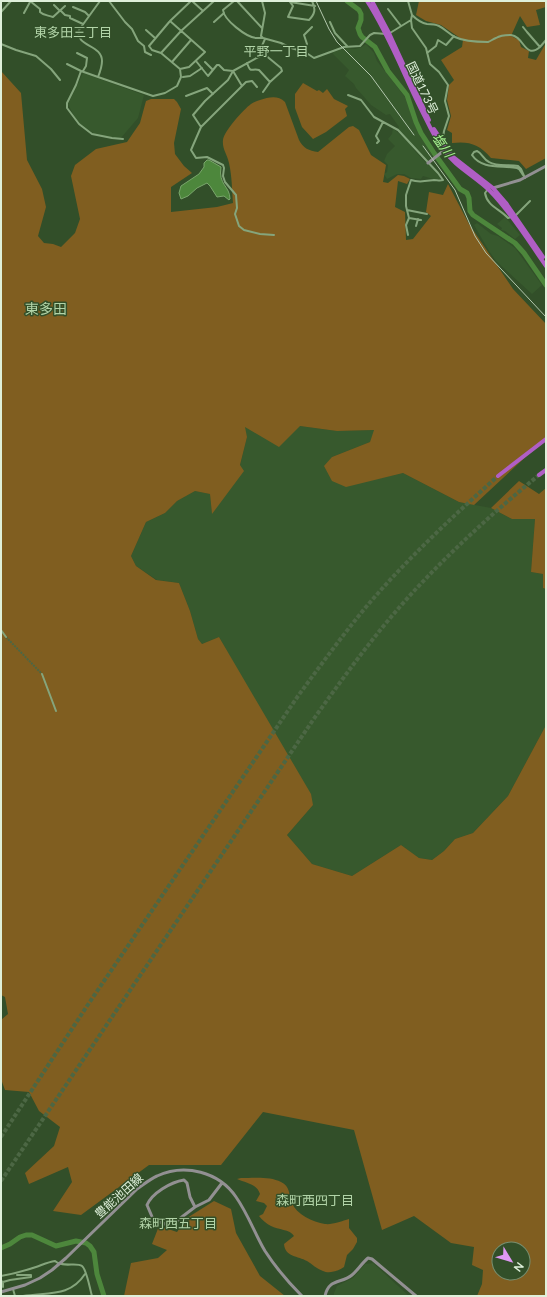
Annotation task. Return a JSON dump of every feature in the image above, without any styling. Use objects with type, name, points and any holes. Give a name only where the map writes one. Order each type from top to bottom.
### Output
[{"type":"highway","name":"国道173号","points":[[367,1],[387,34]]},
{"type":"highway","name":"国道173号","points":[[372,1],[439,141],[445,150],[459,163],[506,203],[513,217],[546,266]]},
{"type":"highway","name":"国道173号","points":[[513,217],[546,262]]},
{"type":"highway","points":[[498,476],[546,439]]},
{"type":"highway","points":[[539,475],[546,470]]},
{"type":"main road","points":[[428,162],[445,150]]},
{"type":"main road","points":[[490,189],[525,178],[546,166]]},
{"type":"main road","name":"豊能池田線","points":[[1,1292],[33,1281],[46,1274],[58,1265],[137,1189],[155,1176],[177,1170],[198,1171],[208,1175],[222,1183],[236,1196],[259,1241],[288,1282],[302,1296]]},
{"type":"main road","points":[[195,1207],[190,1197],[187,1183],[184,1180],[171,1183],[160,1191],[147,1205],[153,1219],[170,1226],[195,1207],[209,1200],[222,1183]]},
{"type":"main road","points":[[325,1296],[327,1289],[330,1286],[352,1276],[368,1258],[372,1259],[416,1296]]},
{"type":"street","points":[[1,12],[11,1]]},
{"type":"street","points":[[24,13],[30,1],[40,9],[41,14],[52,17],[61,11],[65,6]]},
{"type":"street","points":[[98,77],[102,60],[97,50],[81,41],[78,38],[78,34],[83,24],[100,1]]},
{"type":"street","points":[[109,1],[132,29],[138,41],[144,46],[145,52],[151,55]]},
{"type":"street","points":[[67,64],[98,77],[153,96],[165,93],[177,86],[181,76],[180,69],[161,53],[152,50],[149,46],[191,1],[202,10]]},
{"type":"street","points":[[161,53],[202,10],[214,1]]},
{"type":"street","points":[[214,22],[224,13],[224,8],[234,1]]},
{"type":"street","points":[[237,1],[262,29]]},
{"type":"street","points":[[262,1],[265,13],[261,36],[264,38],[261,48],[264,54],[281,68],[282,71],[270,82],[263,92]]},
{"type":"street","points":[[312,1],[315,6],[314,15],[309,20],[288,17],[293,6],[290,2],[315,6]]},
{"type":"street","points":[[408,1],[412,14],[412,28],[426,48],[430,64],[439,72],[448,85],[445,101],[449,116],[443,138],[439,141]]},
{"type":"street","points":[[54,5],[70,16],[70,18],[83,24]]},
{"type":"street","points":[[73,7],[86,12],[89,16]]},
{"type":"street","points":[[388,9],[401,26]]},
{"type":"street","points":[[224,13],[237,28],[253,37],[264,38],[281,43],[305,52],[314,58],[347,46],[360,46],[370,35],[374,33],[387,34],[411,20]]},
{"type":"street","points":[[412,14],[418,20],[439,26],[454,36],[471,41],[489,42],[503,35],[513,35],[520,39],[524,47],[528,50],[537,50],[546,40]]},
{"type":"street","points":[[170,22],[205,52],[188,67],[180,69]]},
{"type":"street","points":[[330,22],[335,33],[347,46]]},
{"type":"street","points":[[305,52],[307,44],[304,35],[312,27]]},
{"type":"street","points":[[524,27],[540,47]]},
{"type":"street","points":[[146,30],[155,38]]},
{"type":"street","points":[[427,53],[436,46],[438,40],[446,45],[454,36]]},
{"type":"street","points":[[172,62],[191,40]]},
{"type":"street","points":[[1,44],[36,56],[60,80]]},
{"type":"street","points":[[77,54],[88,58],[86,66],[82,71],[67,102],[67,108],[79,124],[92,134],[112,138],[123,138]]},
{"type":"street","points":[[201,127],[193,115],[228,80],[233,71],[264,54]]},
{"type":"street","points":[[196,61],[208,76],[219,65],[224,70],[233,71]]},
{"type":"street","points":[[205,62],[213,70]]},
{"type":"street","points":[[246,63],[249,69],[252,71],[259,70],[270,82]]},
{"type":"street","points":[[182,77],[190,76],[202,68]]},
{"type":"street","points":[[233,71],[242,86]]},
{"type":"street","points":[[257,86],[252,81],[246,82],[201,127],[191,150],[196,158],[207,157],[223,165],[223,176],[225,182],[236,195],[237,208],[235,214],[239,226],[244,230],[260,234],[274,235]]},
{"type":"street","points":[[186,96],[207,88],[213,94]]},
{"type":"street","points":[[348,95],[360,100],[370,114],[398,130],[443,180],[432,180],[425,182],[411,180],[406,195],[406,210],[409,218],[406,225],[408,235]]},
{"type":"street","points":[[377,143],[379,142],[376,136],[383,122]]},
{"type":"street","points":[[477,151],[480,152],[489,162],[518,166],[525,178],[517,168],[487,166],[475,159],[472,155],[477,151]]},
{"type":"street","points":[[490,189],[485,193],[488,201],[508,218],[513,217],[530,201]]},
{"type":"street","points":[[406,210],[427,214]]},
{"type":"street","points":[[409,218],[419,220],[416,226]]},
{"type":"street","points":[[1,630],[6,637]]},
{"type":"street","points":[[42,674],[56,711]]},
{"type":"street","points":[[1,1276],[14,1274],[54,1261],[57,1264],[79,1265],[82,1266],[86,1274],[92,1296]]},
{"type":"street","points":[[3,1287],[2,1282],[31,1277],[31,1275],[14,1274]]},
{"type":"street","points":[[23,1296],[69,1291],[79,1285],[86,1274]]},
{"type":"street","points":[[13,1289],[15,1296]]},
{"type":"shaded area","points":[[419,1],[546,1],[546,7],[536,10],[540,25],[527,27],[520,16],[511,36],[519,40],[521,47],[529,51],[528,58],[536,60],[546,43],[546,158],[526,169],[519,161],[491,158],[482,149],[473,144],[452,143],[452,133],[447,130],[451,116],[447,100],[449,85],[454,80],[441,60],[462,47],[463,40],[441,25],[426,21],[416,15]]},
{"type":"shaded area","points":[[366,44],[374,53],[377,61],[405,97],[417,130],[433,156],[429,160],[427,161],[398,129],[399,127],[390,114],[386,115],[371,105],[354,84],[345,76],[349,70],[333,54],[333,52],[347,48],[355,49]]},
{"type":"shaded area","points":[[1,71],[21,93],[27,160],[42,189],[46,207],[38,236],[44,243],[61,247],[75,233],[80,219],[71,176],[75,165],[96,149],[127,142],[140,123],[146,101],[151,99],[174,99],[181,109],[174,143],[175,154],[184,166],[192,173],[171,187],[171,212],[217,207],[233,203],[230,168],[223,146],[224,136],[235,120],[251,104],[267,98],[279,98],[285,102],[299,140],[307,149],[318,152],[349,127],[353,126],[359,130],[371,155],[386,165],[383,182],[388,183],[398,175],[410,179],[407,184],[398,181],[395,207],[405,212],[406,240],[413,239],[431,216],[426,212],[429,192],[443,195],[448,184],[469,224],[513,289],[546,324],[546,438],[474,505],[459,502],[403,473],[346,487],[332,481],[324,466],[332,457],[370,442],[374,430],[337,431],[300,426],[279,447],[245,427],[247,437],[240,465],[244,471],[212,514],[210,494],[195,491],[177,501],[165,513],[146,522],[131,556],[136,566],[156,580],[179,583],[190,611],[198,639],[202,644],[219,637],[311,794],[313,805],[287,835],[312,864],[352,876],[401,845],[419,858],[432,860],[444,851],[455,839],[473,833],[508,796],[546,727],[546,1296],[477,1296],[482,1284],[483,1270],[472,1265],[474,1247],[451,1243],[414,1216],[382,1230],[354,1130],[263,1112],[221,1165],[149,1165],[81,1215],[53,1211],[72,1182],[68,1167],[29,1184],[25,1173],[54,1146],[60,1127],[39,1111],[29,1092],[5,1090],[1,1079],[1,1020],[8,1014],[5,997],[1,995]]},
{"type":"shaded area","points":[[83,73],[144,95],[138,118],[120,139],[96,135],[77,122],[68,104]]},
{"type":"shaded area","points":[[303,83],[323,93],[327,89],[334,99],[348,106],[345,109],[347,116],[326,132],[313,139],[302,127],[295,108],[295,94]]},
{"type":"shaded area","points":[[393,128],[412,146],[428,165],[431,166],[441,179],[433,179],[423,176],[421,179],[411,178],[404,174],[397,174],[387,179],[384,174],[387,172],[388,165],[384,161],[387,154],[395,146],[388,139],[392,134]]},
{"type":"shaded area","points":[[207,160],[221,167],[221,178],[228,191],[230,199],[229,200],[224,196],[217,197],[207,183],[181,199],[179,193],[181,186],[199,174]]},
{"type":"shaded area","points":[[505,217],[520,235],[515,239],[505,231],[501,230],[502,228],[497,224]]},
{"type":"shaded area","points":[[477,223],[491,234],[498,236],[515,248],[542,285],[532,294],[496,261],[474,225]]},
{"type":"shaded area","points":[[300,426],[337,431],[375,430],[370,442],[332,457],[346,486],[403,473],[459,502],[491,508],[512,519],[535,519],[531,572],[543,574],[543,588],[546,589],[545,727],[508,796],[473,833],[455,839],[444,851],[432,860],[419,858],[401,845],[352,876],[312,864],[287,835],[313,805],[219,637],[202,644],[198,639],[190,611],[179,583],[157,580],[136,566],[131,556],[146,522],[165,513],[177,501],[195,491],[210,494],[212,513],[240,466],[247,437],[244,427]]},
{"type":"shaded area","points":[[519,481],[539,494],[546,488],[546,589],[543,588],[543,574],[531,572],[535,519],[512,519],[491,508]]},
{"type":"shaded area","points":[[267,1178],[281,1182],[288,1188],[292,1203],[297,1211],[320,1223],[337,1223],[349,1219],[349,1228],[357,1238],[357,1242],[347,1255],[344,1267],[334,1272],[325,1272],[307,1261],[289,1254],[284,1244],[294,1236],[290,1232],[269,1225],[259,1216],[263,1214],[267,1206],[264,1203],[256,1201],[260,1194],[259,1191],[251,1184],[237,1179]]},
{"type":"shaded area","points":[[214,1201],[231,1209],[236,1233],[260,1276],[285,1296],[124,1296],[131,1263],[158,1258],[167,1250],[152,1244],[159,1226],[177,1232],[187,1218]]},
{"type":"shaded area","points":[[373,1263],[409,1296],[334,1296],[337,1286],[353,1278],[365,1264]]},
{"type":"waterway","name":"塩川","points":[[347,1],[359,10],[361,14],[361,20],[358,28],[360,34],[375,47],[388,71],[407,95],[421,133],[460,189],[467,193],[470,211],[473,215],[515,243],[524,253],[546,285]]},
{"type":"waterway","points":[[1,1248],[26,1235],[32,1235],[56,1246],[76,1241],[86,1243],[94,1252],[97,1274],[104,1296]]},
{"type":"tunnel","points":[[1,1181],[337,686],[387,622],[414,591],[490,516],[539,475]]},
{"type":"tunnel","points":[[1,1137],[87,1006],[298,696],[331,651],[366,607],[397,572],[498,476]]},
{"type":"tunnel","points":[[6,637],[42,674]]},
{"type":"railway","points":[[316,1],[337,42],[371,76],[414,135]]},
{"type":"railway","points":[[423,146],[455,190],[475,236],[486,253],[546,317]]},
{"type":"district","name":"東多田三丁目","points":[[73,32]]},
{"type":"district","name":"平野一丁目","points":[[276,51]]},
{"type":"district","name":"東多田","points":[[46,309]]},
{"type":"district","name":"森町西四丁目","points":[[315,1200]]},
{"type":"district","name":"森町西五丁目","points":[[178,1223]]}]
